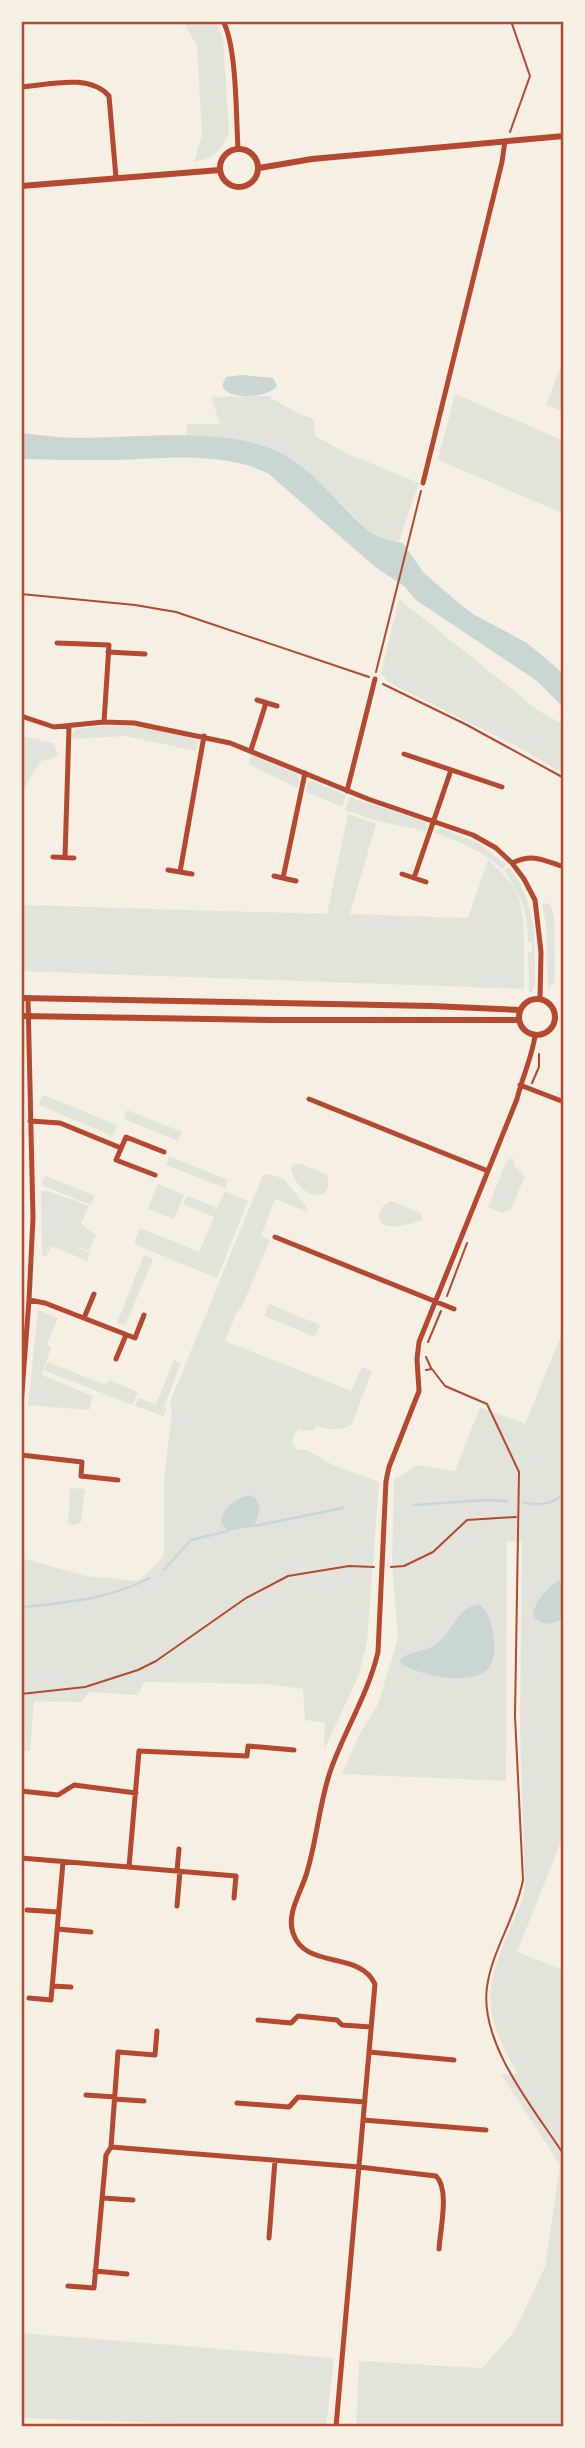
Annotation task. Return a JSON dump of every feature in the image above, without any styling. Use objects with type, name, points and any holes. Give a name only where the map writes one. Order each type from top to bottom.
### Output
[{"type":"street","points":[[223,21],[229,33],[238,149]]},
{"type":"street","points":[[21,87],[86,82],[103,89],[109,96],[111,106],[116,178]]},
{"type":"street","points":[[259,168],[312,159],[564,136]]},
{"type":"street","points":[[423,483],[505,141]]},
{"type":"street","points":[[238,149],[251,153],[259,168],[254,181],[242,187],[228,183],[220,170],[222,160],[228,153],[238,149]]},
{"type":"street","points":[[21,186],[220,170]]},
{"type":"street","points":[[57,643],[109,645],[104,722]]},
{"type":"street","points":[[108,652],[145,654]]},
{"type":"street","points":[[347,791],[375,679]]},
{"type":"street","points":[[257,699],[276,706]]},
{"type":"street","points":[[251,750],[266,703]]},
{"type":"street","points":[[21,716],[54,727],[104,722],[134,723],[204,736],[251,750],[347,791],[473,835],[496,848],[512,863],[535,900],[541,952],[540,999]]},
{"type":"street","points":[[65,858],[69,727]]},
{"type":"street","points":[[180,872],[204,736]]},
{"type":"street","points":[[404,754],[502,787]]},
{"type":"street","points":[[414,878],[451,770]]},
{"type":"street","points":[[284,878],[305,774]]},
{"type":"street","points":[[53,857],[74,858]]},
{"type":"street","points":[[512,863],[523,857],[536,857],[564,867]]},
{"type":"street","points":[[168,870],[192,874]]},
{"type":"street","points":[[402,874],[426,882]]},
{"type":"street","points":[[274,876],[296,881]]},
{"type":"street","points":[[21,1405],[24,1327],[30,1300],[33,1218],[24,998],[520,1010]]},
{"type":"street","points":[[540,999],[549,1003],[555,1013],[554,1026],[547,1033],[535,1036],[524,1031],[519,1020],[520,1010],[527,1002],[540,999]]},
{"type":"street","points":[[555,1013],[564,1013]]},
{"type":"street","points":[[24,1016],[346,1021],[519,1020]]},
{"type":"street","points":[[554,1026],[564,1026]]},
{"type":"street","points":[[337,2427],[375,1984],[365,1969],[355,1964],[308,1951],[293,1935],[293,1909],[308,1870],[321,1802],[331,1771],[372,1677],[380,1626],[386,1480],[417,1398],[417,1350],[517,1099],[534,1048],[535,1036]]},
{"type":"street","points":[[520,1085],[564,1102]]},
{"type":"street","points":[[309,1099],[488,1171]]},
{"type":"street","points":[[30,1121],[61,1123],[121,1148]]},
{"type":"street","points":[[155,1175],[116,1160],[126,1137],[164,1152]]},
{"type":"street","points":[[21,1156],[31,1157]]},
{"type":"street","points":[[275,1237],[454,1309]]},
{"type":"street","points":[[84,1318],[94,1294]]},
{"type":"street","points":[[30,1300],[45,1303],[135,1338],[144,1315]]},
{"type":"street","points":[[116,1359],[126,1335]]},
{"type":"street","points":[[21,1455],[82,1462],[81,1476],[118,1480]]},
{"type":"street","points":[[129,1867],[139,1751],[247,1756],[248,1746],[295,1750]]},
{"type":"street","points":[[21,1791],[58,1795],[74,1785],[136,1793]]},
{"type":"street","points":[[177,1906],[179,1849]]},
{"type":"street","points":[[21,1858],[236,1876],[234,1898]]},
{"type":"street","points":[[29,1998],[51,2000],[63,1861]]},
{"type":"street","points":[[27,1910],[58,1912]]},
{"type":"street","points":[[57,1929],[91,1932]]},
{"type":"street","points":[[52,1986],[71,1987]]},
{"type":"street","points":[[258,2020],[290,2023],[298,2016],[337,2020],[342,2025],[371,2027]]},
{"type":"street","points":[[68,2286],[94,2288],[106,2155],[111,2147],[118,2052],[155,2055],[157,2031]]},
{"type":"street","points":[[369,2052],[454,2060]]},
{"type":"street","points":[[86,2095],[144,2101]]},
{"type":"street","points":[[237,2103],[289,2106],[298,2097],[365,2102]]},
{"type":"street","points":[[363,2120],[486,2130]]},
{"type":"street","points":[[111,2147],[359,2167],[436,2176],[442,2182],[444,2194],[439,2249]]},
{"type":"street","points":[[269,2238],[275,2160]]},
{"type":"street","points":[[102,2198],[132,2200]]},
{"type":"street","points":[[95,2271],[127,2274]]},
{"type":"path","points":[[505,141],[530,76],[511,21]]},
{"type":"path","points":[[375,679],[423,483]]},
{"type":"path","points":[[21,594],[135,605],[176,612],[375,679],[479,731],[564,778]]},
{"type":"path","points":[[418,1371],[432,1369],[445,1386],[487,1404],[519,1472],[515,1716],[523,1880],[520,1898],[486,1988],[492,2035],[506,2064],[564,2155]]},
{"type":"path","points":[[21,1694],[85,1687],[138,1671],[246,1598],[288,1576],[349,1566],[404,1566],[433,1552],[467,1520],[517,1517]]},
{"type":"shaded area","points":[[183,21],[214,21],[223,37],[229,131],[217,152],[207,159],[194,162],[202,135],[197,46]]},
{"type":"shaded area","points":[[564,358],[564,412],[546,405]]},
{"type":"shaded area","points":[[242,375],[273,378],[277,386],[266,393],[240,396],[226,391],[222,386],[226,377]]},
{"type":"shaded area","points":[[455,394],[564,441],[564,514],[438,460]]},
{"type":"shaded area","points":[[268,396],[297,413],[314,419],[315,436],[348,454],[419,483],[399,541],[379,537],[370,532],[317,480],[288,457],[187,436],[187,424],[220,424],[211,397]]},
{"type":"shaded area","points":[[21,433],[73,438],[186,435],[214,437],[264,446],[286,456],[319,482],[370,532],[403,543],[423,572],[473,614],[527,643],[564,674],[564,708],[537,681],[416,600],[405,587],[374,566],[269,474],[252,467],[213,459],[21,459]]},
{"type":"shaded area","points":[[399,599],[539,711],[564,725],[564,774],[516,746],[388,682],[381,673]]},
{"type":"shaded area","points":[[99,726],[136,727],[177,733],[198,742],[196,751],[125,736],[72,739],[75,729]]},
{"type":"shaded area","points":[[21,736],[54,743],[58,756],[41,761],[21,793]]},
{"type":"shaded area","points":[[251,755],[297,774],[297,788],[248,764]]},
{"type":"shaded area","points":[[312,781],[346,795],[342,807],[306,792],[307,783]]},
{"type":"shaded area","points":[[350,797],[425,822],[426,831],[381,822],[345,810]]},
{"type":"shaded area","points":[[348,814],[376,824],[350,914],[468,918],[488,860],[510,883],[519,899],[524,932],[524,989],[21,971],[21,905],[327,914]]},
{"type":"shaded area","points":[[440,828],[480,844],[507,865],[502,869],[470,847],[434,833]]},
{"type":"shaded area","points":[[509,867],[530,908],[535,953],[535,984],[532,992],[529,992],[528,952],[532,951],[532,942],[528,942],[527,922],[519,896],[504,871]]},
{"type":"shaded area","points":[[550,903],[554,917],[555,975],[554,983],[548,989],[546,924],[542,905]]},
{"type":"shaded area","points":[[43,1095],[117,1125],[112,1136],[39,1105]]},
{"type":"shaded area","points":[[127,1110],[182,1132],[178,1141],[124,1119]]},
{"type":"shaded area","points":[[169,1156],[228,1180],[225,1188],[166,1165]]},
{"type":"shaded area","points":[[513,1158],[514,1166],[525,1176],[511,1209],[502,1213],[488,1207],[507,1160]]},
{"type":"shaded area","points":[[294,1164],[327,1174],[329,1185],[324,1194],[312,1194],[302,1189],[292,1174],[291,1168]]},
{"type":"shaded area","points":[[269,1174],[284,1179],[308,1209],[307,1212],[275,1199],[261,1236],[270,1240],[225,1341],[351,1391],[362,1367],[372,1371],[352,1424],[340,1429],[317,1426],[312,1431],[299,1429],[292,1443],[297,1450],[307,1450],[333,1465],[379,1482],[367,1642],[359,1675],[324,1750],[325,1723],[305,1720],[303,1689],[266,1684],[144,1682],[138,1695],[90,1692],[81,1702],[34,1701],[30,1751],[21,1751],[21,1558],[86,1576],[139,1581],[164,1556],[164,1480],[172,1412],[170,1402],[263,1175]]},
{"type":"shaded area","points":[[45,1176],[95,1196],[91,1205],[41,1185]]},
{"type":"shaded area","points":[[158,1184],[184,1195],[174,1219],[148,1209]]},
{"type":"shaded area","points":[[41,1191],[89,1206],[81,1224],[96,1235],[89,1250],[77,1247],[90,1253],[87,1261],[52,1246],[46,1257],[42,1255]]},
{"type":"shaded area","points":[[225,1191],[248,1201],[217,1278],[134,1244],[140,1228],[199,1252],[214,1217],[183,1204],[187,1196],[217,1208]]},
{"type":"shaded area","points":[[391,1201],[421,1213],[423,1220],[396,1226],[383,1224],[379,1214]]},
{"type":"shaded area","points":[[144,1255],[153,1259],[125,1326],[117,1323]]},
{"type":"shaded area","points":[[269,1304],[320,1325],[315,1337],[264,1316]]},
{"type":"shaded area","points":[[38,1310],[58,1318],[47,1344],[51,1348],[42,1375],[93,1396],[89,1410],[28,1405]]},
{"type":"shaded area","points":[[564,1328],[564,1834],[517,1952],[564,1970],[564,2427],[356,2427],[359,2361],[482,2368],[514,2332],[545,2267],[560,2165],[501,2074],[518,2074],[503,2048],[491,2005],[495,1967],[523,1898],[525,1885],[520,1728],[522,1542],[507,1541],[506,1781],[342,1774],[359,1735],[378,1704],[398,1638],[392,1562],[394,1480],[417,1465],[455,1471],[480,1407],[525,1424]]},
{"type":"shaded area","points":[[174,1360],[181,1363],[163,1416],[135,1406],[138,1398],[156,1404]]},
{"type":"shaded area","points":[[48,1362],[106,1385],[109,1380],[138,1392],[132,1405],[44,1370]]},
{"type":"shaded area","points":[[70,1488],[85,1489],[81,1522],[76,1525],[68,1524]]},
{"type":"shaded area","points":[[250,1495],[256,1499],[260,1508],[254,1526],[228,1531],[221,1522],[224,1512],[235,1501]]},
{"type":"shaded area","points":[[564,1577],[564,1618],[551,1623],[540,1622],[533,1615],[537,1603],[548,1589]]},
{"type":"shaded area","points":[[478,1604],[488,1615],[494,1634],[494,1654],[488,1669],[469,1677],[443,1677],[418,1671],[399,1662],[405,1656],[429,1648],[440,1641],[463,1612]]},
{"type":"shaded area","points":[[21,2333],[334,2358],[326,2427],[21,2418]]},
{"type":"waterway","points":[[524,1502],[545,1504],[564,1494]]},
{"type":"waterway","points":[[414,1505],[507,1501]]},
{"type":"waterway","points":[[254,1526],[343,1508]]},
{"type":"waterway","points":[[164,1570],[191,1540],[228,1531]]},
{"type":"waterway","points":[[24,1607],[104,1595],[150,1578]]}]
